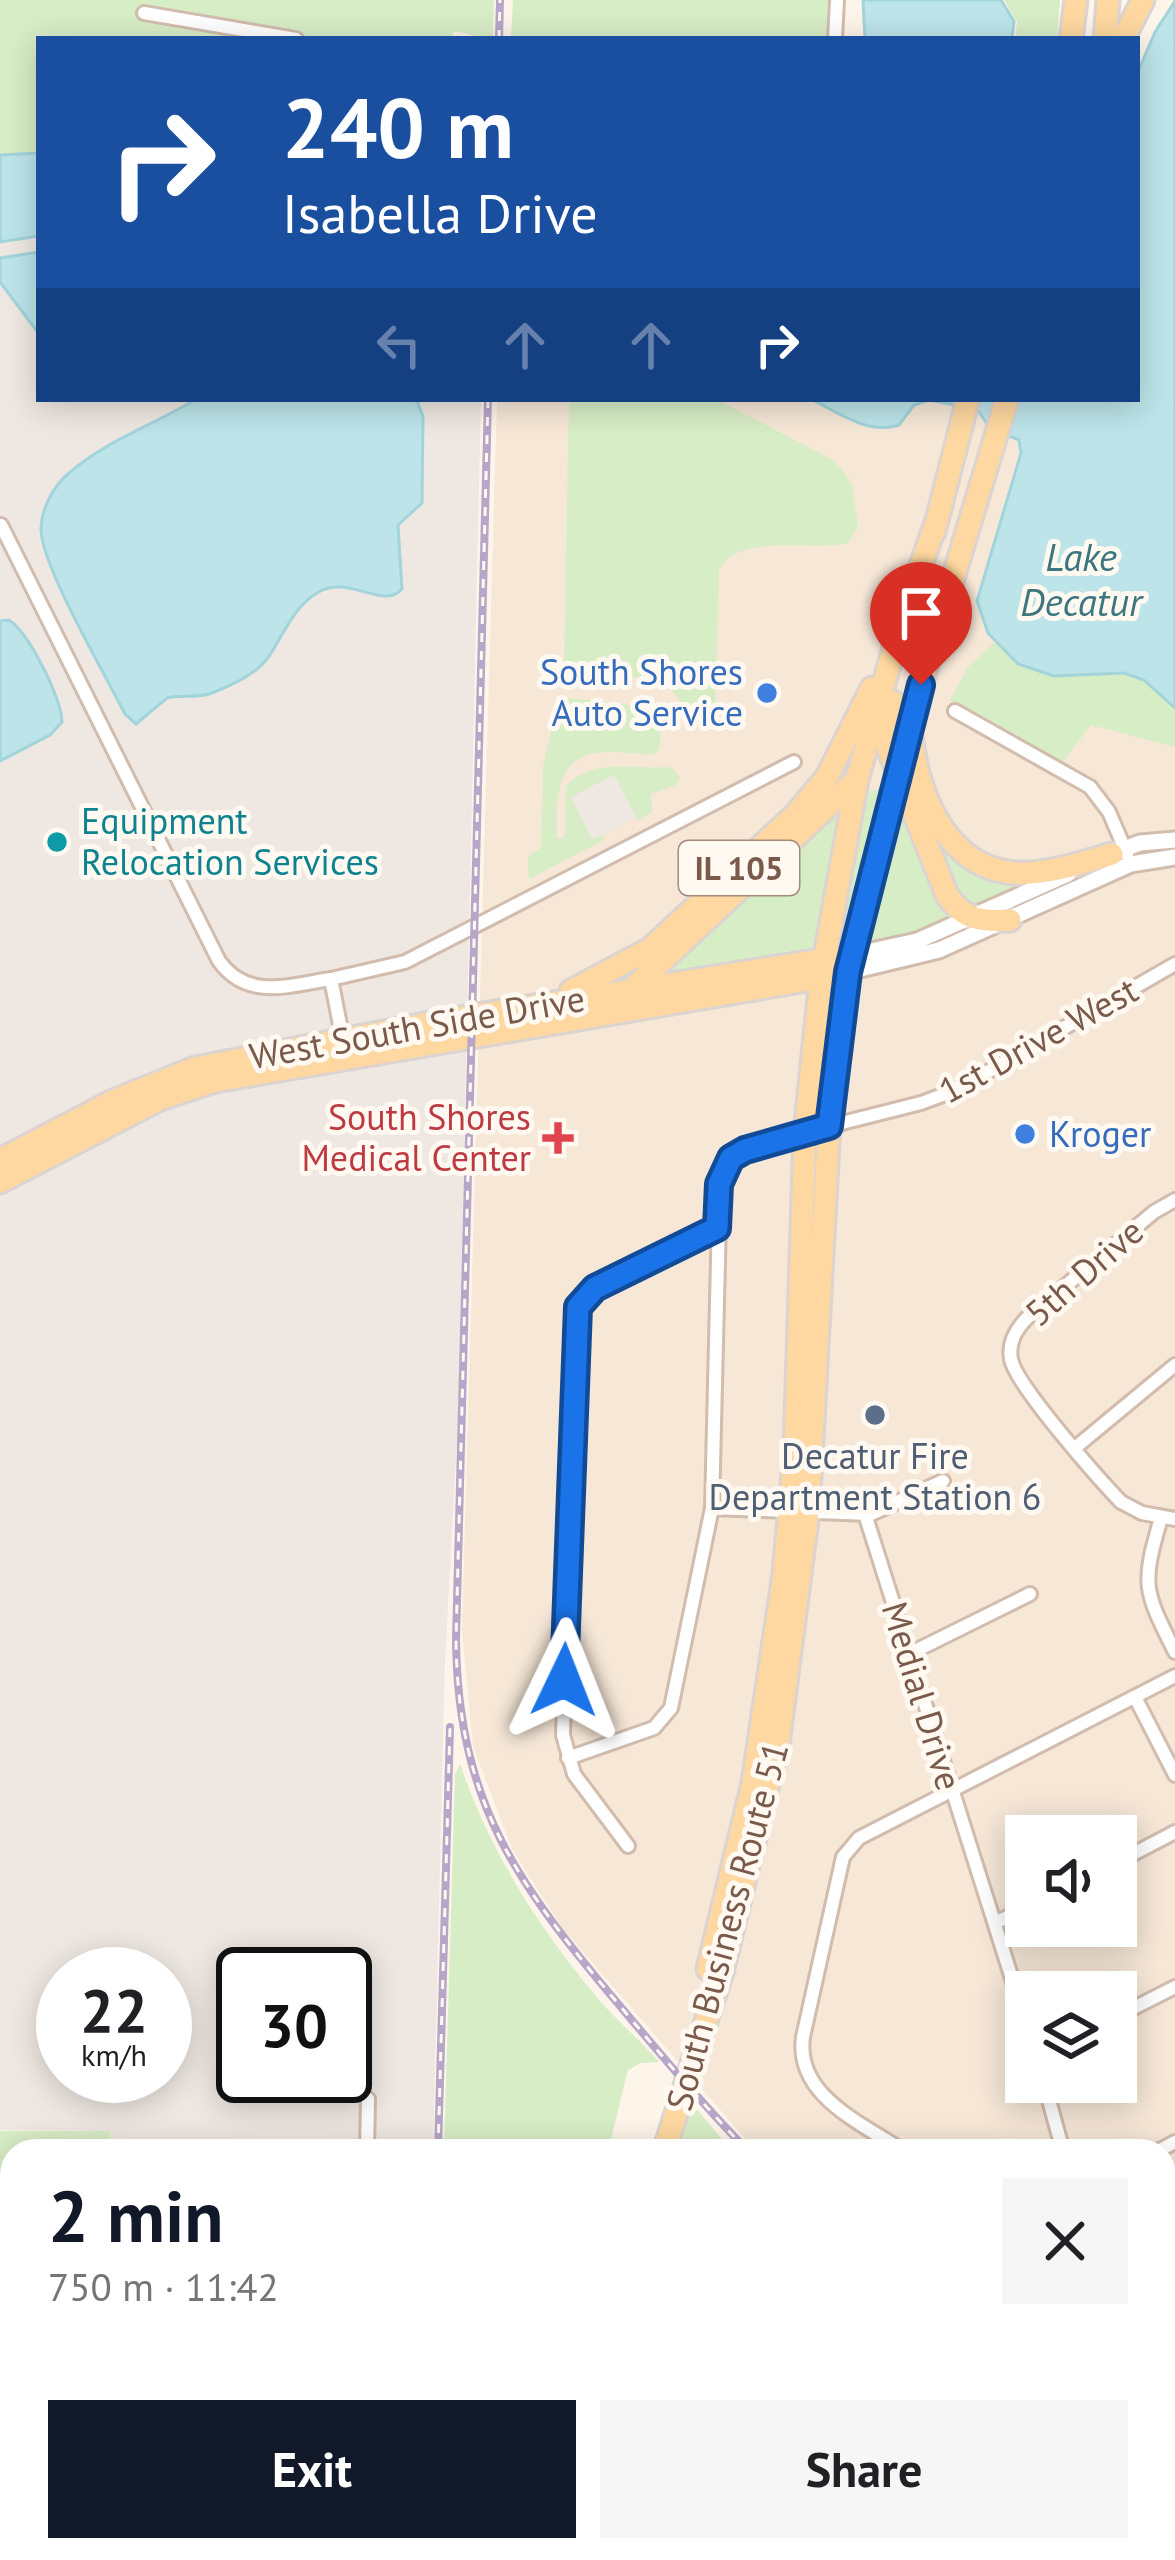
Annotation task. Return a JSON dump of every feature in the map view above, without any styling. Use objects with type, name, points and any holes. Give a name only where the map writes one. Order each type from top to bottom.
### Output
[{"type":"main road","points":[[1071,36],[1076,0]]},
{"type":"main road","points":[[1105,36],[1108,0]]},
{"type":"main road","points":[[1125,36],[1143,0]]},
{"type":"main road","name":"IL 105","points":[[489,1014],[580,988],[640,956],[795,815],[827,777],[900,626],[937,520],[967,402]]},
{"type":"main road","name":"IL 105","points":[[580,1020],[629,991],[856,780],[909,724],[1006,402]]},
{"type":"main road","points":[[937,520],[886,731],[888,748],[947,895],[971,918],[1010,920]]},
{"type":"main road","name":"South Business Route 51","points":[[653,2139],[702,1990],[749,1799],[799,1511],[805,1133],[823,969],[856,780],[900,626]]},
{"type":"main road","points":[[909,724],[918,775],[934,815],[949,840],[970,860],[1001,871],[1028,873],[1122,855]]},
{"type":"main road","name":"South Business Route 51","points":[[668,2139],[722,1972],[778,1744],[829,1126],[850,964],[909,724]]},
{"type":"main road","name":"West South Side Drive","points":[[0,1160],[162,1078],[238,1058],[580,1020],[850,964]]},
{"type":"main road","name":"West South Side Drive","points":[[0,1182],[172,1094],[215,1082],[489,1014],[629,991],[823,969]]},
{"type":"street","points":[[835,36],[837,0]]},
{"type":"street","points":[[144,13],[278,36]]},
{"type":"street","points":[[1,525],[226,971],[245,985],[267,989],[405,962],[794,762]]},
{"type":"street","points":[[955,712],[1090,787],[1103,801],[1122,855]]},
{"type":"street","points":[[850,964],[1122,855],[1175,840]]},
{"type":"street","points":[[850,964],[939,950],[1010,920],[1122,855],[1175,857]]},
{"type":"street","name":"1st Drive West","points":[[717,1228],[719,1184],[731,1158],[745,1150],[956,1090],[1175,964]]},
{"type":"street","points":[[331,979],[345,1049]]},
{"type":"street","name":"5th Drive","points":[[1076,1447],[1022,1384],[1010,1357],[1013,1336],[1028,1317],[1154,1212],[1175,1200]]},
{"type":"street","points":[[568,1758],[642,1734],[666,1717],[674,1697],[712,1508],[717,1228],[595,1288],[578,1307],[563,1724],[568,1758],[574,1774],[628,1846]]},
{"type":"street","points":[[1175,1366],[1076,1447],[1121,1502],[1168,1518],[1147,1566],[1146,1585],[1175,1652]]},
{"type":"street","points":[[712,1508],[865,1514],[883,1511],[943,1480]]},
{"type":"street","name":"Medial Drive","points":[[865,1514],[1009,1971]]},
{"type":"street","points":[[909,1654],[1030,1594]]},
{"type":"street","points":[[886,2139],[818,2091],[803,2067],[802,2043],[846,1851],[859,1838],[1175,1676]]},
{"type":"street","points":[[1136,1697],[1175,1775]]},
{"type":"street","points":[[1137,1852],[1175,1832]]},
{"type":"street","points":[[994,1923],[1005,1918]]},
{"type":"street","points":[[1137,2006],[1175,1987]]},
{"type":"street","points":[[367,2139],[368,2103]]},
{"type":"street","points":[[1050,2103],[1060,2139]]},
{"type":"shaded area","points":[[36,236],[36,402],[481,402],[458,1421],[445,1663],[433,2139],[110,2139],[110,2131],[0,2130],[0,242]]},
{"type":"shaded area","points":[[497,402],[817,402],[868,427],[906,419],[914,405],[923,402],[977,409],[990,428],[1014,437],[1021,446],[977,601],[988,633],[995,642],[1175,708],[1175,2139],[746,2139],[562,1928],[512,1849],[473,1746],[462,1629]]},
{"type":"shaded area","points":[[614,775],[636,817],[592,840],[571,797]]},
{"type":"green space","points":[[0,0],[494,0],[493,36],[453,32],[452,36],[36,36],[36,153],[0,155]]},
{"type":"green space","points":[[513,0],[828,0],[826,36],[511,36]]},
{"type":"green space","points":[[1004,0],[1060,0],[1057,36],[1015,36],[1017,22]]},
{"type":"green space","points":[[569,402],[722,402],[835,461],[852,484],[858,527],[848,543],[758,547],[728,558],[719,570],[715,725],[692,722],[676,695],[658,679],[575,673],[564,666]]},
{"type":"green space","points":[[995,642],[1029,669],[1109,671],[1142,680],[1175,708],[1175,747],[1091,725],[1062,763],[950,700],[968,667]]},
{"type":"green space","points":[[558,698],[642,709],[659,721],[661,732],[654,754],[589,754],[567,770],[558,795],[557,839],[565,836],[566,786],[589,771],[665,767],[680,778],[676,785],[651,794],[652,812],[638,821],[614,775],[571,797],[592,839],[602,835],[604,840],[529,879],[528,857],[541,847],[543,767]]},
{"type":"green space","points":[[886,787],[849,936],[837,950],[832,938],[859,794]]},
{"type":"green space","points":[[846,798],[815,952],[644,985]]},
{"type":"green space","points":[[898,800],[944,908],[956,920],[864,949]]},
{"type":"green space","points":[[935,837],[969,868],[1032,884],[977,910],[956,898]]},
{"type":"green space","points":[[460,1764],[485,1826],[534,1914],[595,1995],[659,2062],[628,2070],[611,2139],[444,2139],[455,1774]]},
{"type":"green space","points":[[691,2102],[722,2139],[681,2139]]},
{"type":"green space","points":[[0,2131],[110,2131],[110,2139],[0,2139]]},
{"type":"water","points":[[863,0],[1001,0],[1014,21],[1012,36],[865,36]]},
{"type":"water","name":"Lake Decatur","points":[[1175,1],[1175,708],[1144,680],[1124,673],[1054,676],[1018,664],[988,633],[977,601],[1021,453],[1019,440],[990,428],[977,409],[940,402],[1140,402],[1140,67]]},
{"type":"water","points":[[36,153],[36,236],[0,242],[0,155]]},
{"type":"water","points":[[36,252],[36,330],[0,282],[0,258]]},
{"type":"water","points":[[190,402],[417,402],[423,416],[422,503],[398,525],[402,589],[385,596],[341,587],[317,593],[295,614],[256,670],[206,695],[167,698],[136,724],[125,714],[63,594],[41,530],[46,507],[63,478],[114,442]]},
{"type":"water","name":"Lake Decatur","points":[[817,402],[923,402],[914,405],[899,425],[876,427]]},
{"type":"water","points":[[9,620],[43,667],[62,722],[50,735],[0,761],[0,621]]},
{"type":"railway","points":[[499,36],[500,0]]},
{"type":"railway","points":[[488,402],[456,1640],[459,1698],[482,1796],[524,1880],[584,1962],[737,2139]]},
{"type":"railway","points":[[438,2139],[450,1727]]},
{"type":"place","name":"South Shores Auto Service","points":[[767,693]]},
{"type":"place","name":"Equipment Relocation Services","points":[[57,842]]},
{"type":"place","name":"Kroger","points":[[1025,1134]]},
{"type":"place","name":"South Shores Medical Center","points":[[558,1138]]},
{"type":"place","name":"Decatur Fire Department Station 6","points":[[875,1415]]},
{"type":"route","points":[[564,1680],[578,1307],[595,1288],[717,1228],[720,1177],[737,1154],[829,1126],[848,972],[921,685]]}]
